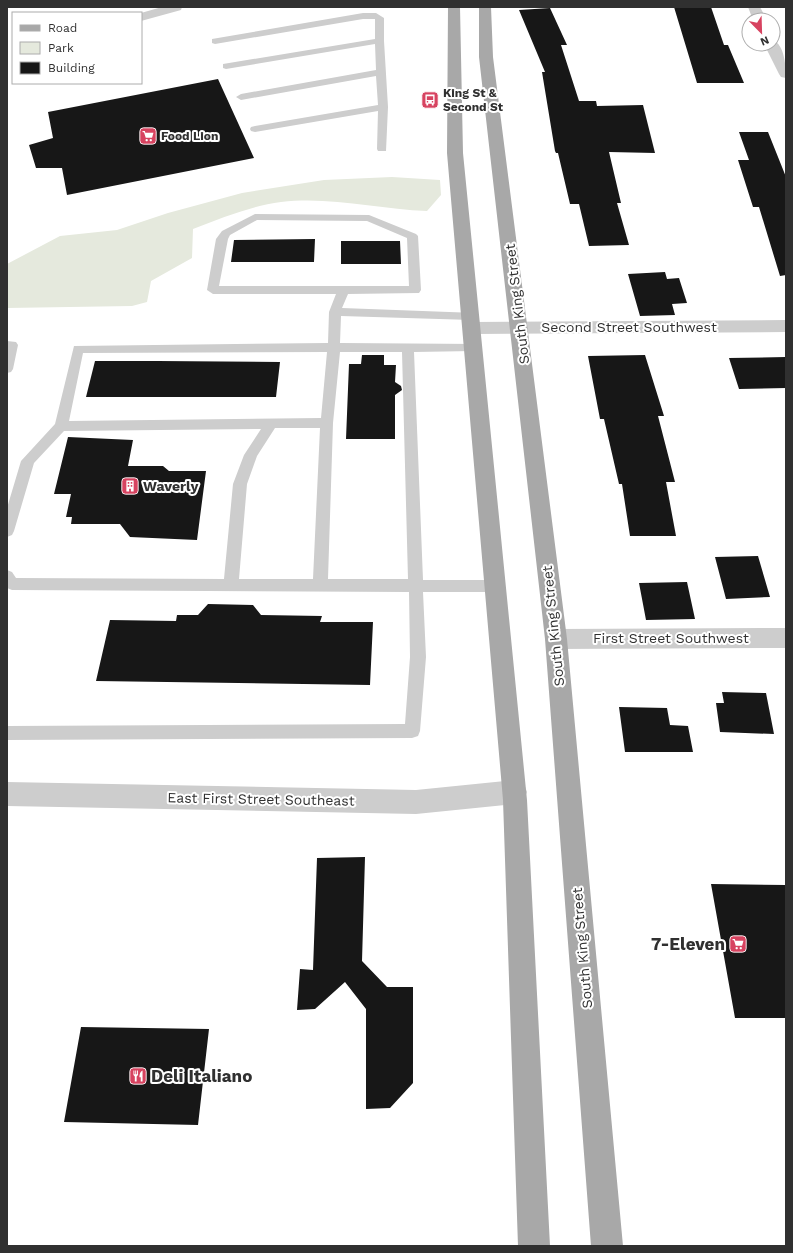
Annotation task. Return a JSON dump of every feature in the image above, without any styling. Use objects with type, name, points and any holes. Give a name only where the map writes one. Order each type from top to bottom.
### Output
[{"type":"main road","points":[[454,7],[452,26],[455,153],[473,330],[514,792],[534,1246]]},
{"type":"main road","name":"South King Street","points":[[484,7],[486,57],[520,328],[556,639],[607,1246]]},
{"type":"street","points":[[142,17],[176,7]]},
{"type":"street","points":[[775,52],[786,74]]},
{"type":"street","name":"Second Street Southwest","points":[[473,330],[520,328],[786,326]]},
{"type":"street","name":"First Street Southwest","points":[[556,639],[786,638]]},
{"type":"street","name":"East First Street Southeast","points":[[7,794],[416,802],[514,792]]},
{"type":"lane","points":[[215,41],[363,16],[376,16],[380,18],[379,41],[383,106],[382,149]]},
{"type":"lane","points":[[226,66],[379,41]]},
{"type":"lane","points":[[240,97],[382,72]]},
{"type":"lane","points":[[256,129],[383,106]]},
{"type":"lane","points":[[255,217],[369,218],[412,236],[415,290],[343,291],[214,290],[222,238],[226,233],[255,217]]},
{"type":"lane","points":[[320,585],[327,423],[334,348],[335,312],[343,291]]},
{"type":"lane","points":[[335,312],[473,330]]},
{"type":"lane","points":[[7,531],[28,460],[61,426],[78,349],[408,348],[473,330]]},
{"type":"lane","points":[[7,344],[12,345],[7,369]]},
{"type":"lane","points":[[7,732],[412,731],[418,657],[408,348]]},
{"type":"lane","points":[[61,426],[327,423]]},
{"type":"lane","points":[[231,585],[240,484],[251,455],[271,424]]},
{"type":"lane","points":[[9,584],[495,586]]},
{"type":"green space","points":[[392,177],[440,180],[441,195],[427,211],[317,201],[281,202],[259,206],[193,229],[192,258],[151,281],[147,302],[132,306],[7,308],[7,264],[60,236],[117,230],[168,213],[242,193],[324,180]]},
{"type":"building","points":[[674,7],[711,7],[724,45],[728,45],[744,83],[697,83]]},
{"type":"building","points":[[550,8],[567,45],[561,45],[579,101],[596,101],[597,106],[643,105],[655,153],[609,152],[621,203],[617,203],[629,245],[589,246],[579,204],[570,204],[558,153],[555,151],[542,72],[545,72],[519,10]]},
{"type":"building","points":[[218,79],[254,158],[67,195],[62,168],[36,168],[29,145],[53,138],[48,112]]},
{"type":"building","points":[[739,132],[768,132],[786,177],[786,275],[780,276],[759,207],[753,207],[738,160],[749,160]]},
{"type":"building","points":[[315,239],[314,262],[231,262],[234,240]]},
{"type":"building","points":[[341,241],[400,241],[401,264],[341,264]]},
{"type":"building","points":[[665,272],[667,279],[679,278],[687,303],[672,304],[675,315],[640,316],[628,274]]},
{"type":"building","points":[[362,355],[384,355],[384,365],[396,365],[395,382],[401,386],[402,390],[395,395],[395,439],[346,439],[349,364],[361,364]]},
{"type":"building","points":[[645,355],[664,416],[658,416],[675,482],[666,482],[676,536],[630,536],[622,484],[619,484],[604,419],[600,419],[588,356]]},
{"type":"building","points":[[786,357],[786,388],[739,389],[729,358]]},
{"type":"building","points":[[95,361],[280,362],[276,397],[86,397]]},
{"type":"building","name":"Waverly","points":[[68,437],[133,440],[128,466],[163,466],[169,471],[206,471],[197,540],[130,537],[120,524],[71,524],[72,517],[66,517],[71,494],[54,494]]},
{"type":"building","points":[[758,556],[770,597],[726,599],[715,557]]},
{"type":"building","points":[[687,582],[695,619],[646,620],[639,583]]},
{"type":"building","points":[[208,604],[253,605],[261,615],[322,616],[320,622],[373,622],[370,685],[96,681],[110,620],[176,621],[177,615],[198,615]]},
{"type":"building","points":[[722,692],[766,693],[774,734],[720,732],[716,703],[724,703]]},
{"type":"building","points":[[619,707],[667,708],[670,725],[688,726],[693,752],[625,752]]},
{"type":"building","points":[[365,857],[362,961],[387,987],[413,987],[413,1083],[390,1108],[366,1109],[366,1009],[345,982],[315,1009],[297,1010],[300,969],[313,970],[317,858]]},
{"type":"building","points":[[711,884],[786,885],[786,1018],[735,1018]]},
{"type":"building","name":"Deli Italiano","points":[[81,1027],[209,1029],[198,1125],[64,1122]]},
{"type":"place","name":"King St & Second St","points":[[430,100]]},
{"type":"place","name":"Food Lion","points":[[148,136]]},
{"type":"place","name":"Waverly","points":[[130,486]]},
{"type":"place","name":"7-Eleven","points":[[738,944]]},
{"type":"place","name":"Deli Italiano","points":[[138,1076]]}]
